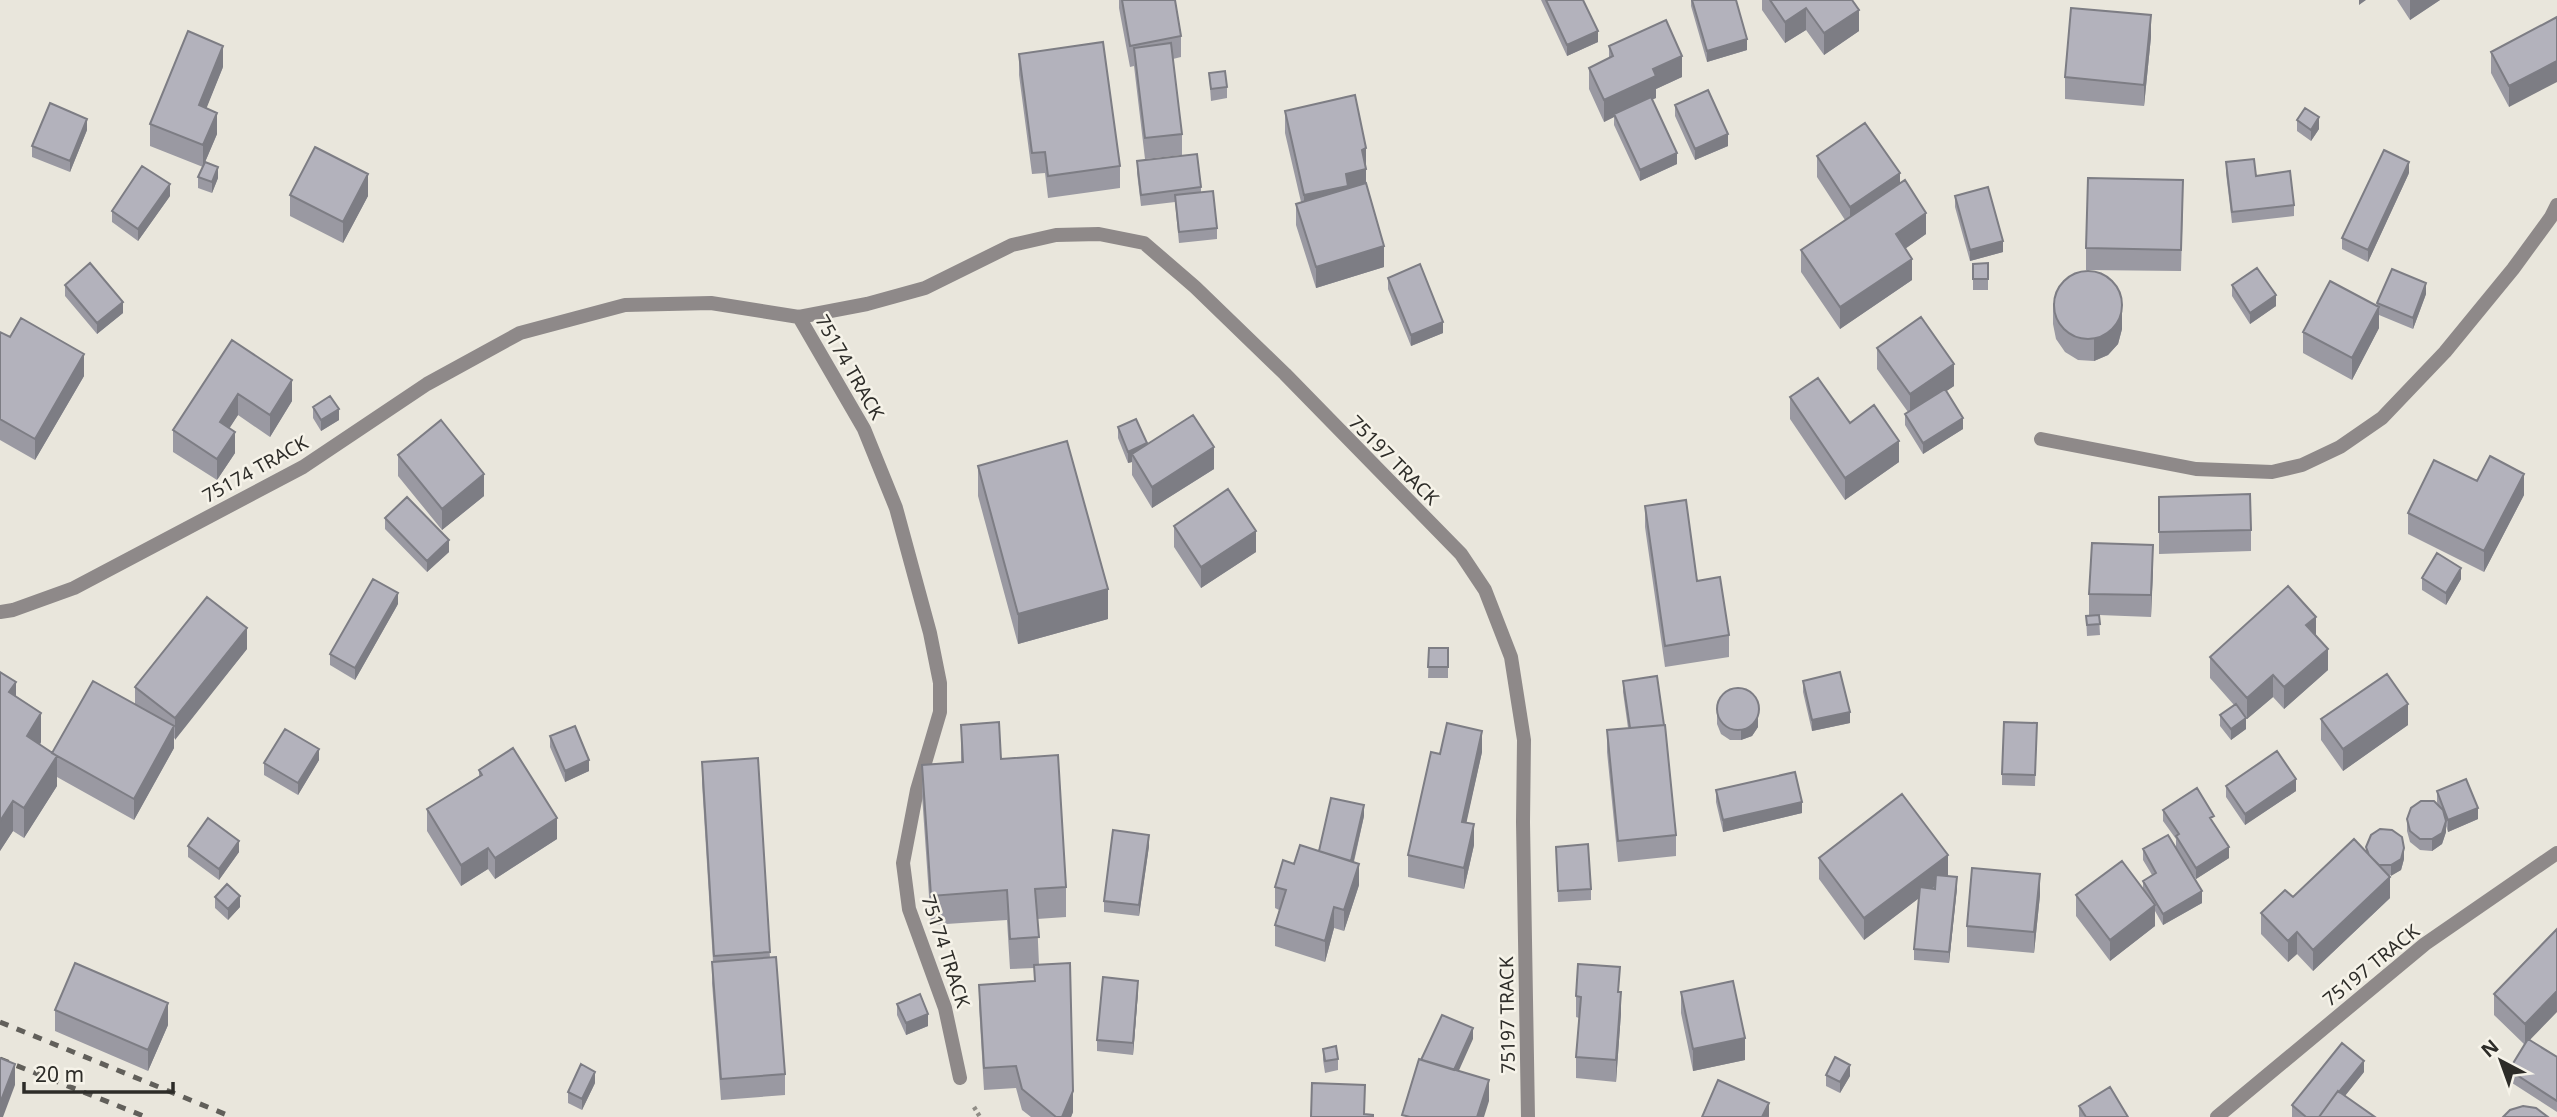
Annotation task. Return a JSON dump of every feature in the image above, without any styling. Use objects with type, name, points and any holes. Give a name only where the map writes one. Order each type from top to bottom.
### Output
[{"type":"street","points":[[2041,439],[2196,469],[2272,472],[2302,465],[2340,447],[2382,418],[2445,352],[2513,269],[2557,205]]},
{"type":"street","name":"75197 TRACK","points":[[799,317],[867,304],[925,288],[1012,245],[1045,237],[1100,234],[1144,243],[1195,287],[1265,355],[1461,554],[1485,590],[1511,657],[1524,740],[1528,1117]]},
{"type":"street","name":"75174 TRACK","points":[[0,612],[13,610],[74,588],[303,467],[427,384],[520,333],[625,305],[711,303],[799,317],[864,429],[896,508],[935,658],[940,682],[940,712],[914,799],[903,863],[909,909],[945,1008],[960,1078]]},
{"type":"street","name":"75197 TRACK","points":[[2217,1117],[2425,944],[2557,853]]},
{"type":"building","points":[[1122,0],[1175,0],[1181,36],[1130,46]]},
{"type":"building","points":[[1546,0],[1583,0],[1598,31],[1567,45]]},
{"type":"building","points":[[1692,0],[1736,0],[1747,39],[1707,51]]},
{"type":"building","points":[[1770,0],[1852,0],[1859,10],[1824,33],[1806,8],[1785,22]]},
{"type":"building","points":[[2071,8],[2151,15],[2144,85],[2065,77]]},
{"type":"building","points":[[2557,17],[2557,61],[2509,86],[2491,52]]},
{"type":"building","points":[[1666,20],[1682,56],[1653,69],[1656,76],[1604,100],[1589,68],[1613,56],[1609,46]]},
{"type":"building","points":[[188,31],[223,46],[199,105],[217,113],[203,145],[150,124]]},
{"type":"building","points":[[1103,42],[1120,166],[1048,176],[1045,152],[1032,153],[1019,54]]},
{"type":"building","points":[[1171,43],[1182,134],[1145,138],[1134,48]]},
{"type":"building","points":[[1225,71],[1227,87],[1211,89],[1209,73]]},
{"type":"building","points":[[1708,90],[1728,134],[1695,149],[1675,105]]},
{"type":"building","points":[[1355,95],[1366,148],[1362,150],[1366,169],[1346,174],[1348,186],[1304,195],[1285,111]]},
{"type":"building","points":[[1651,97],[1677,153],[1640,170],[1614,114]]},
{"type":"building","points":[[50,103],[87,119],[70,161],[32,146]]},
{"type":"building","points":[[2305,108],[2319,117],[2311,130],[2297,120]]},
{"type":"building","points":[[1865,123],[1900,173],[1850,207],[1817,156]]},
{"type":"building","points":[[315,147],[368,174],[343,222],[290,195]]},
{"type":"building","points":[[2384,150],[2409,162],[2368,250],[2342,238]]},
{"type":"building","points":[[1197,154],[1201,187],[1141,195],[1137,161]]},
{"type":"building","points":[[2254,159],[2256,176],[2290,171],[2294,205],[2232,212],[2226,162]]},
{"type":"building","points":[[205,162],[218,167],[212,182],[198,177]]},
{"type":"building","points":[[142,166],[170,184],[138,229],[112,211]]},
{"type":"building","points":[[2088,178],[2183,180],[2181,250],[2086,248]]},
{"type":"building","points":[[1905,180],[1926,213],[1896,234],[1912,259],[1840,307],[1801,250]]},
{"type":"building","points":[[1366,183],[1384,246],[1316,267],[1296,204]]},
{"type":"building","points":[[1988,187],[2003,241],[1970,250],[1955,196]]},
{"type":"building","points":[[1213,191],[1217,228],[1179,232],[1175,195]]},
{"type":"building","points":[[90,263],[123,302],[97,323],[65,285]]},
{"type":"building","points":[[1988,263],[1988,279],[1973,279],[1973,264]]},
{"type":"building","points":[[1420,264],[1443,322],[1411,335],[1388,278]]},
{"type":"building","points":[[2257,268],[2276,295],[2250,313],[2232,285]]},
{"type":"building","points":[[2392,269],[2426,283],[2413,318],[2377,303]]},
{"type":"building","points":[[2088,271],[2101,274],[2112,281],[2119,292],[2122,305],[2119,318],[2112,329],[2101,336],[2088,339],[2075,336],[2064,329],[2057,318],[2054,305],[2057,292],[2064,281],[2075,274]]},
{"type":"building","points":[[2330,281],[2379,307],[2352,358],[2303,332]]},
{"type":"building","points":[[1921,317],[1954,364],[1910,394],[1877,348]]},
{"type":"building","points":[[21,318],[84,354],[35,439],[0,419],[0,332],[10,337]]},
{"type":"building","points":[[232,340],[292,380],[270,415],[238,394],[220,422],[235,432],[217,459],[173,430]]},
{"type":"building","points":[[1818,378],[1850,423],[1874,405],[1899,441],[1845,478],[1790,397]]},
{"type":"building","points":[[1945,389],[1963,418],[1923,443],[1905,414]]},
{"type":"building","points":[[330,396],[339,409],[321,420],[313,407]]},
{"type":"building","points":[[1193,415],[1214,447],[1152,487],[1132,454]]},
{"type":"building","points":[[1136,419],[1147,443],[1128,452],[1118,427]]},
{"type":"building","points":[[441,420],[484,474],[442,509],[398,455]]},
{"type":"building","points":[[1067,441],[1108,589],[1018,614],[978,466]]},
{"type":"building","points":[[2490,456],[2524,474],[2484,551],[2408,513],[2434,460],[2477,481]]},
{"type":"building","points":[[1228,489],[1256,531],[1201,567],[1174,526]]},
{"type":"building","points":[[2250,494],[2251,530],[2159,532],[2159,497]]},
{"type":"building","points":[[407,497],[449,540],[427,561],[385,518]]},
{"type":"building","points":[[1686,500],[1697,581],[1720,577],[1729,635],[1665,646],[1645,506]]},
{"type":"building","points":[[2092,543],[2153,545],[2151,595],[2089,594]]},
{"type":"building","points":[[2437,553],[2461,568],[2446,593],[2422,578]]},
{"type":"building","points":[[373,579],[398,593],[355,668],[330,654]]},
{"type":"building","points":[[2288,586],[2316,617],[2306,625],[2328,649],[2284,687],[2273,675],[2247,698],[2210,657]]},
{"type":"building","points":[[207,597],[247,628],[175,718],[135,687]]},
{"type":"building","points":[[2099,615],[2100,624],[2087,625],[2086,616]]},
{"type":"building","points":[[1429,648],[1448,648],[1448,667],[1428,667]]},
{"type":"building","points":[[0,672],[16,682],[9,692],[41,713],[27,736],[57,756],[24,808],[13,801],[0,821]]},
{"type":"building","points":[[1840,672],[1850,712],[1812,720],[1803,681]]},
{"type":"building","points":[[2387,674],[2408,704],[2343,749],[2321,719]]},
{"type":"building","points":[[1657,676],[1664,725],[1630,728],[1623,681]]},
{"type":"building","points":[[93,681],[174,726],[134,799],[52,753]]},
{"type":"building","points":[[1738,688],[1753,694],[1759,709],[1753,724],[1738,730],[1723,724],[1717,709],[1723,694]]},
{"type":"building","points":[[2236,704],[2246,718],[2231,729],[2220,715]]},
{"type":"building","points":[[999,722],[1001,759],[1058,755],[1066,887],[1035,889],[1039,937],[1010,939],[1007,890],[931,896],[922,765],[963,762],[961,725]]},
{"type":"building","points":[[2004,722],[2037,723],[2035,775],[2002,774]]},
{"type":"building","points":[[1447,723],[1482,731],[1462,822],[1474,824],[1464,868],[1408,855],[1431,752],[1440,754]]},
{"type":"building","points":[[1665,725],[1676,835],[1618,841],[1607,730]]},
{"type":"building","points":[[575,726],[589,760],[565,771],[550,736]]},
{"type":"building","points":[[285,729],[319,749],[298,783],[264,763]]},
{"type":"building","points":[[513,748],[557,818],[495,858],[488,848],[461,865],[427,809],[482,775],[479,770]]},
{"type":"building","points":[[2277,751],[2296,779],[2245,814],[2226,786]]},
{"type":"building","points":[[758,758],[770,952],[714,956],[702,762]]},
{"type":"building","points":[[1795,772],[1802,802],[1723,820],[1716,790]]},
{"type":"building","points":[[2466,779],[2478,808],[2448,820],[2437,791]]},
{"type":"building","points":[[2197,788],[2214,816],[2210,818],[2229,847],[2196,868],[2163,810]]},
{"type":"building","points":[[1902,794],[1948,855],[1864,918],[1819,858]]},
{"type":"building","points":[[1331,798],[1364,805],[1351,861],[1319,851]]},
{"type":"building","points":[[2421,801],[2434,801],[2443,810],[2446,821],[2442,833],[2432,839],[2420,839],[2410,831],[2407,819],[2411,808]]},
{"type":"building","points":[[208,818],[239,841],[219,869],[188,846]]},
{"type":"building","points":[[2380,829],[2392,830],[2402,837],[2404,848],[2401,859],[2391,865],[2379,865],[2369,855],[2366,847],[2371,835]]},
{"type":"building","points":[[1113,830],[1149,835],[1139,905],[1104,901]]},
{"type":"building","points":[[2168,835],[2202,891],[2163,914],[2143,881],[2156,873],[2143,849]]},
{"type":"building","points":[[2354,839],[2390,877],[2313,950],[2297,932],[2288,941],[2261,913],[2285,890],[2293,897]]},
{"type":"building","points":[[1588,844],[1591,889],[1558,891],[1556,847]]},
{"type":"building","points":[[1300,845],[1359,864],[1344,910],[1334,907],[1325,941],[1275,925],[1286,890],[1275,887],[1283,860],[1294,864]]},
{"type":"building","points":[[2122,861],[2155,905],[2110,940],[2076,895]]},
{"type":"building","points":[[1972,868],[2040,874],[2034,932],[1967,926]]},
{"type":"building","points":[[1936,875],[1957,877],[1949,952],[1914,949],[1920,887],[1935,889]]},
{"type":"building","points":[[227,884],[240,896],[228,909],[215,897]]},
{"type":"building","points":[[2557,929],[2557,991],[2525,1024],[2494,994]]},
{"type":"building","points":[[776,957],[785,1074],[721,1079],[712,962]]},
{"type":"building","points":[[75,963],[168,1003],[148,1050],[55,1010]]},
{"type":"building","points":[[1070,963],[1073,1091],[1062,1117],[1056,1117],[1022,1089],[1016,1066],[984,1068],[979,985],[1035,981],[1034,965]]},
{"type":"building","points":[[1578,964],[1620,967],[1616,1060],[1576,1057],[1581,997],[1576,996]]},
{"type":"building","points":[[1103,977],[1138,981],[1133,1043],[1097,1040]]},
{"type":"building","points":[[1733,981],[1745,1038],[1693,1049],[1681,992]]},
{"type":"building","points":[[920,994],[928,1014],[906,1023],[897,1004]]},
{"type":"building","points":[[1442,1015],[1473,1028],[1454,1070],[1421,1060]]},
{"type":"building","points":[[2528,1039],[2557,1057],[2557,1101],[2509,1070]]},
{"type":"building","points":[[2342,1043],[2364,1061],[2319,1117],[2306,1117],[2292,1105]]},
{"type":"building","points":[[1336,1046],[1338,1059],[1325,1061],[1323,1049]]},
{"type":"building","points":[[1835,1057],[1850,1065],[1840,1082],[1826,1075]]},
{"type":"building","points":[[0,1058],[15,1064],[0,1103]]},
{"type":"building","points":[[1419,1059],[1489,1080],[1477,1117],[1402,1115]]},
{"type":"building","points":[[581,1064],[595,1072],[582,1099],[568,1092]]},
{"type":"building","points":[[1718,1080],[1769,1103],[1762,1117],[1702,1117]]},
{"type":"building","points":[[1312,1083],[1365,1085],[1364,1114],[1373,1117],[1311,1117]]},
{"type":"building","points":[[2110,1087],[2128,1117],[2086,1117],[2079,1106]]},
{"type":"building","points":[[2338,1091],[2375,1117],[2319,1117]]},
{"type":"building","points":[[2523,1106],[2536,1108],[2548,1117],[2503,1117],[2510,1110]]},
{"type":"railway","points":[[0,1022],[232,1117]]},
{"type":"railway","points":[[0,1059],[146,1117]]}]
